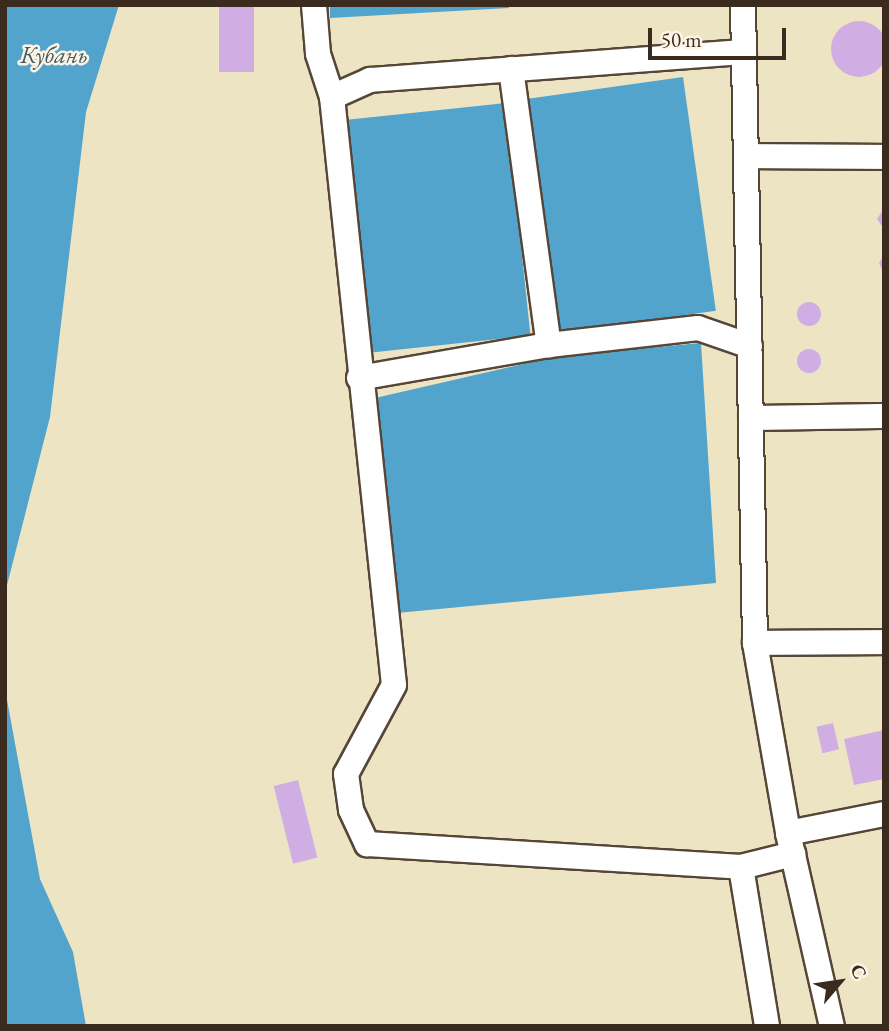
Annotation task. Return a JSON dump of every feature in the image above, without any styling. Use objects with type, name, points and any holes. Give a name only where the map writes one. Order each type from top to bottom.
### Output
[{"type":"lane","points":[[314,5],[318,54],[332,97],[359,378],[394,685],[346,774],[351,810],[367,844],[741,867],[790,844],[884,814]]},
{"type":"lane","points":[[743,5],[755,643],[790,844],[832,1026]]},
{"type":"lane","points":[[332,97],[369,80],[744,52]]},
{"type":"lane","points":[[511,69],[549,345]]},
{"type":"lane","points":[[747,156],[884,158]]},
{"type":"lane","points":[[359,378],[549,345],[698,328],[750,346]]},
{"type":"lane","points":[[751,418],[884,416]]},
{"type":"lane","points":[[755,643],[884,642]]},
{"type":"lane","points":[[741,867],[767,1026]]},
{"type":"water","name":"Кубань","points":[[5,5],[119,5],[86,112],[50,417],[5,593]]},
{"type":"water","points":[[330,5],[508,5],[509,8],[330,18]]},
{"type":"water","points":[[683,77],[716,311],[557,333],[525,99]]},
{"type":"water","points":[[506,103],[530,336],[369,353],[345,120]]},
{"type":"water","points":[[701,343],[716,583],[397,613],[375,398],[558,356]]},
{"type":"water","points":[[5,689],[40,879],[73,952],[86,1026],[5,1026]]},
{"type":"building","points":[[219,5],[254,5],[254,72],[219,72]]},
{"type":"building","points":[[859,21],[870,23],[879,29],[885,38],[885,60],[879,69],[870,75],[859,77],[848,75],[839,69],[833,60],[831,49],[833,38],[839,29],[848,23]]},
{"type":"building","points":[[884,208],[884,229],[877,219]]},
{"type":"building","points":[[884,255],[884,274],[879,263]]},
{"type":"building","points":[[809,302],[818,305],[821,314],[818,323],[809,326],[800,323],[797,314],[800,305]]},
{"type":"building","points":[[809,349],[818,352],[821,361],[818,370],[809,373],[800,370],[797,361],[800,352]]},
{"type":"building","points":[[833,723],[839,749],[823,753],[816,727]]},
{"type":"building","points":[[884,730],[884,779],[854,785],[844,739]]},
{"type":"building","points":[[298,780],[317,858],[293,864],[274,786]]}]
